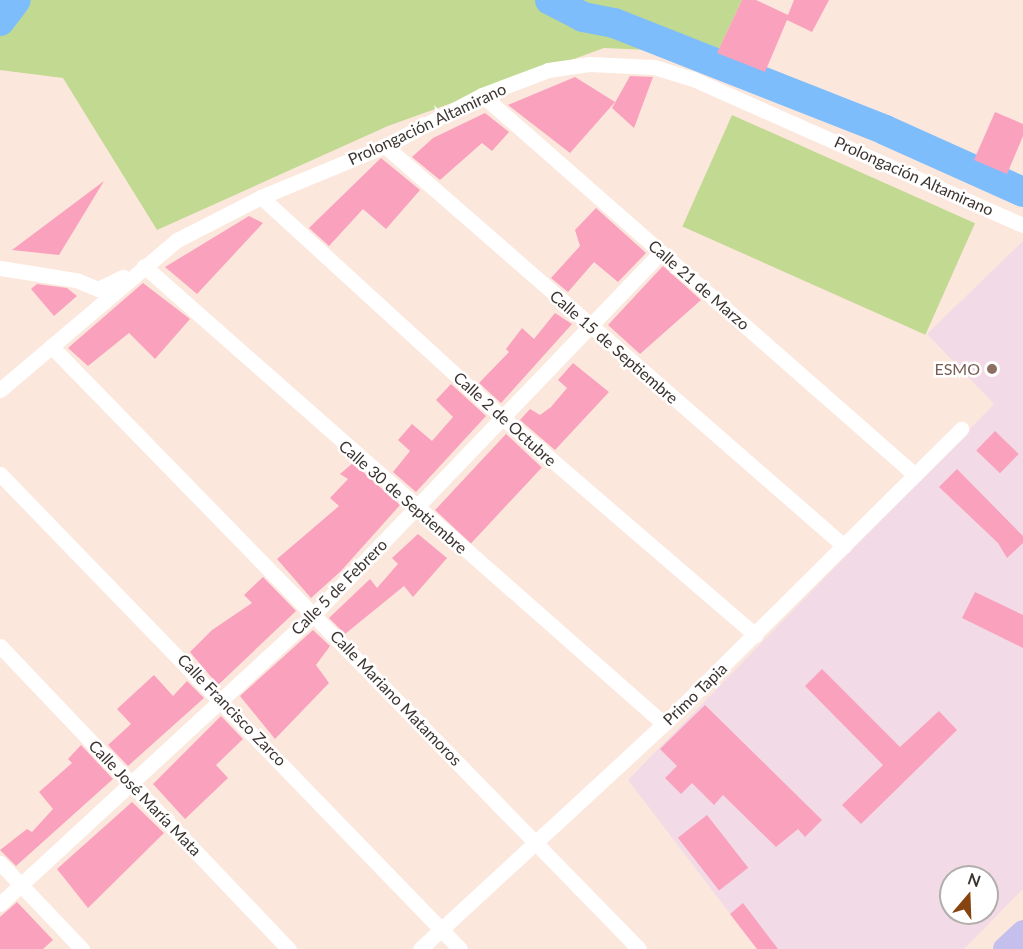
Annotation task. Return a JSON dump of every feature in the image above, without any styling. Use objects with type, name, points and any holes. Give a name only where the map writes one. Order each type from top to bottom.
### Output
[{"type":"main road","points":[[1005,949],[1023,932]]},
{"type":"street","name":"Prolongación Altamirano","points":[[144,266],[177,240],[261,197],[385,146],[482,95],[548,70],[589,64],[654,67],[701,82],[1023,225]]},
{"type":"street","name":"Calle 21 de Marzo","points":[[482,95],[915,475]]},
{"type":"street","name":"Calle 15 de Septiembre","points":[[385,146],[591,328],[844,546]]},
{"type":"street","name":"Calle 2 de Octubre","points":[[261,197],[503,418],[755,635]]},
{"type":"street","name":"Calle 5 de Febrero","points":[[0,904],[314,614],[591,328],[661,252]]},
{"type":"street","points":[[92,310],[98,289],[144,266]]},
{"type":"street","points":[[0,390],[144,266]]},
{"type":"street","name":"Calle 30 de Septiembre","points":[[144,266],[416,509],[664,724]]},
{"type":"street","points":[[0,268],[75,280],[98,289]]},
{"type":"street","name":"Calle Mariano Matamoros","points":[[51,346],[639,949]]},
{"type":"street","name":"Primo Tapia","points":[[420,949],[664,724],[961,429]]},
{"type":"street","name":"Calle Francisco Zarco","points":[[0,474],[222,699],[460,949]]},
{"type":"street","name":"Calle José María Mata","points":[[0,646],[289,949]]},
{"type":"street","points":[[0,862],[82,949]]},
{"type":"shaded area","points":[[1023,241],[1023,889],[999,913],[999,865],[939,865],[939,925],[988,925],[964,949],[757,949],[628,780],[994,404],[927,334]]},
{"type":"green space","points":[[0,0],[742,0],[717,53],[604,48],[388,126],[157,230],[63,78],[0,70]]},
{"type":"green space","points":[[732,115],[975,223],[925,335],[682,226]]},
{"type":"building","points":[[742,0],[756,0],[788,15],[794,0],[829,0],[812,32],[787,20],[765,72],[717,53]]},
{"type":"building","points":[[630,76],[653,77],[634,128],[612,108]]},
{"type":"building","points":[[575,77],[615,102],[570,153],[508,105]]},
{"type":"building","points":[[995,112],[1023,124],[1023,136],[1007,174],[974,160]]},
{"type":"building","points":[[485,113],[509,132],[492,151],[482,143],[440,180],[412,157],[433,138]]},
{"type":"building","points":[[381,158],[420,190],[386,229],[363,209],[329,246],[309,228]]},
{"type":"building","points":[[104,181],[59,255],[12,250]]},
{"type":"building","points":[[596,208],[646,253],[618,282],[594,262],[568,292],[551,278],[580,246],[575,230]]},
{"type":"building","points":[[249,216],[263,223],[197,294],[165,267]]},
{"type":"building","points":[[663,266],[701,300],[640,354],[608,325]]},
{"type":"building","points":[[143,283],[190,319],[155,359],[129,333],[88,366],[68,348]]},
{"type":"building","points":[[37,284],[67,288],[77,296],[54,316],[31,289]]},
{"type":"building","points":[[555,313],[572,324],[501,403],[479,383],[509,352],[506,349],[522,328],[534,339]]},
{"type":"building","points":[[573,363],[609,392],[555,450],[520,420],[530,409],[540,415],[551,407],[567,388],[558,380]]},
{"type":"building","points":[[451,384],[486,416],[416,492],[393,472],[410,451],[398,440],[412,424],[432,441],[453,417],[436,400]]},
{"type":"building","points":[[995,431],[1019,454],[1000,473],[976,450]]},
{"type":"building","points":[[506,434],[542,467],[471,543],[435,510]]},
{"type":"building","points":[[353,463],[400,505],[341,571],[311,598],[277,559],[339,506],[330,498],[348,479],[340,474]]},
{"type":"building","points":[[957,469],[1023,536],[1023,543],[1007,558],[998,543],[939,487]]},
{"type":"building","points":[[418,534],[447,558],[413,597],[404,586],[345,634],[329,618],[370,579],[377,588],[398,564],[392,558]]},
{"type":"building","points":[[263,577],[296,611],[218,685],[190,652],[212,630],[252,603],[244,595]]},
{"type":"building","points":[[975,592],[1023,615],[1023,648],[962,618]]},
{"type":"building","points":[[313,630],[330,646],[316,665],[329,683],[275,739],[240,696]]},
{"type":"building","points":[[822,669],[900,747],[939,711],[957,730],[861,824],[842,805],[883,765],[805,686]]},
{"type":"building","points":[[154,675],[173,696],[187,681],[204,698],[128,766],[108,745],[131,724],[117,709]]},
{"type":"building","points":[[705,705],[822,820],[805,837],[798,829],[776,847],[723,795],[714,805],[692,783],[681,794],[665,778],[677,766],[660,749]]},
{"type":"building","points":[[221,716],[243,739],[216,765],[228,778],[185,819],[153,784]]},
{"type":"building","points":[[81,745],[113,779],[16,866],[0,850],[27,829],[32,832],[53,809],[39,792],[72,763],[68,759]]},
{"type":"building","points":[[132,802],[164,833],[88,908],[57,869]]},
{"type":"building","points":[[707,815],[748,868],[719,891],[678,838]]},
{"type":"building","points":[[17,902],[53,940],[43,949],[0,949],[0,917]]},
{"type":"building","points":[[743,903],[778,949],[757,949],[730,914]]},
{"type":"waterway","points":[[0,21],[16,0]]},
{"type":"waterway","points":[[550,0],[583,17],[614,23],[885,130],[1023,192]]},
{"type":"place","name":"ESMO","points":[[992,369]]}]
